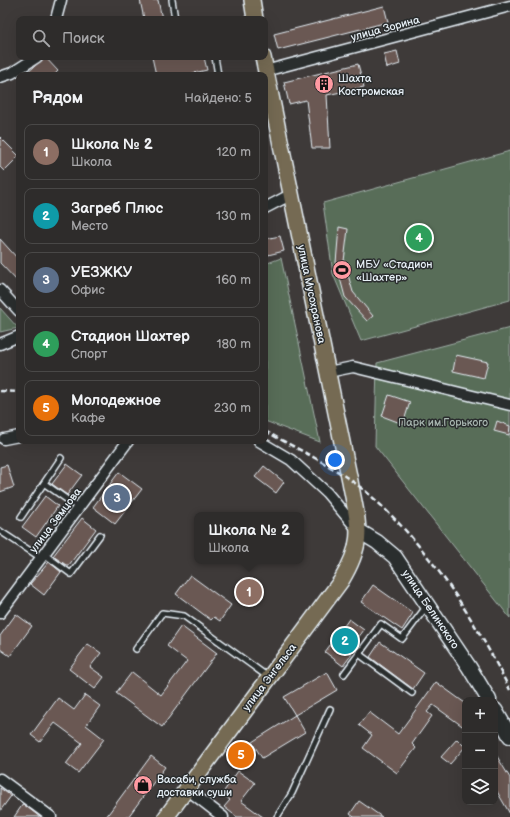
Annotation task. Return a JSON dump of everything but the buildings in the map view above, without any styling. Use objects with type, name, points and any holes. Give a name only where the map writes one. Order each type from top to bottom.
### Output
[{"type":"main road","points":[[252,0],[255,16]]},
{"type":"main road","name":"улица Мусохранова","points":[[268,84],[328,372],[359,531]]},
{"type":"main road","name":"улица Энгельса","points":[[166,817],[341,581],[352,563],[357,548],[359,531]]},
{"type":"street","points":[[57,16],[61,0]]},
{"type":"street","name":"улица Зорина","points":[[264,64],[510,6]]},
{"type":"street","points":[[0,77],[12,73],[32,60]]},
{"type":"street","points":[[268,206],[290,195]]},
{"type":"street","points":[[0,290],[16,308]]},
{"type":"street","points":[[0,344],[16,337]]},
{"type":"street","points":[[328,372],[353,367],[510,405]]},
{"type":"street","points":[[4,439],[16,437]]},
{"type":"street","name":"улица Земцова","points":[[0,613],[126,444]]},
{"type":"street","points":[[264,444],[290,460],[328,493],[359,531]]},
{"type":"street","name":"улица Белинского","points":[[359,531],[377,542],[395,557],[487,697]]},
{"type":"street","points":[[498,715],[510,736]]},
{"type":"street","points":[[0,779],[51,817]]},
{"type":"street","points":[[187,789],[222,817]]},
{"type":"lane","points":[[172,0],[175,16]]},
{"type":"lane","points":[[216,60],[218,72]]},
{"type":"lane","points":[[21,517],[45,484],[61,458]]},
{"type":"lane","points":[[45,484],[79,508]]},
{"type":"lane","points":[[0,531],[71,574],[100,534]]},
{"type":"lane","points":[[344,674],[382,624],[402,639],[428,605]]},
{"type":"lane","points":[[136,648],[162,613],[184,616],[269,677]]},
{"type":"lane","points":[[359,654],[412,693]]},
{"type":"lane","points":[[277,817],[292,793],[330,709]]},
{"type":"green space","points":[[510,151],[510,300],[361,341],[333,274],[323,203]]},
{"type":"green space","points":[[281,258],[320,442],[268,422],[268,263]]},
{"type":"green space","points":[[0,308],[16,326],[16,328],[0,332]]},
{"type":"green space","name":"Парк им.Горького","points":[[510,328],[510,618],[375,446],[377,363]]},
{"type":"railway","points":[[0,391],[16,392]]},
{"type":"railway","points":[[268,433],[320,461],[347,478],[371,496],[393,517],[413,539],[450,586],[482,637],[510,690]]},
{"type":"place","name":"Шахта Костромская","points":[[324,84]]},
{"type":"place","name":"Стадион Шахтер","points":[[419,238]]},
{"type":"place","name":"МБУ «Стадион «Шахтер»","points":[[342,270]]},
{"type":"place","name":"УЕЗЖКУ","points":[[117,498]]},
{"type":"place","name":"Школа № 2","points":[[249,592]]},
{"type":"place","name":"Загреб Плюс","points":[[345,641]]},
{"type":"place","name":"Молодежное","points":[[241,755]]},
{"type":"place","name":"Васаби, служба доставки суши","points":[[143,785]]}]
